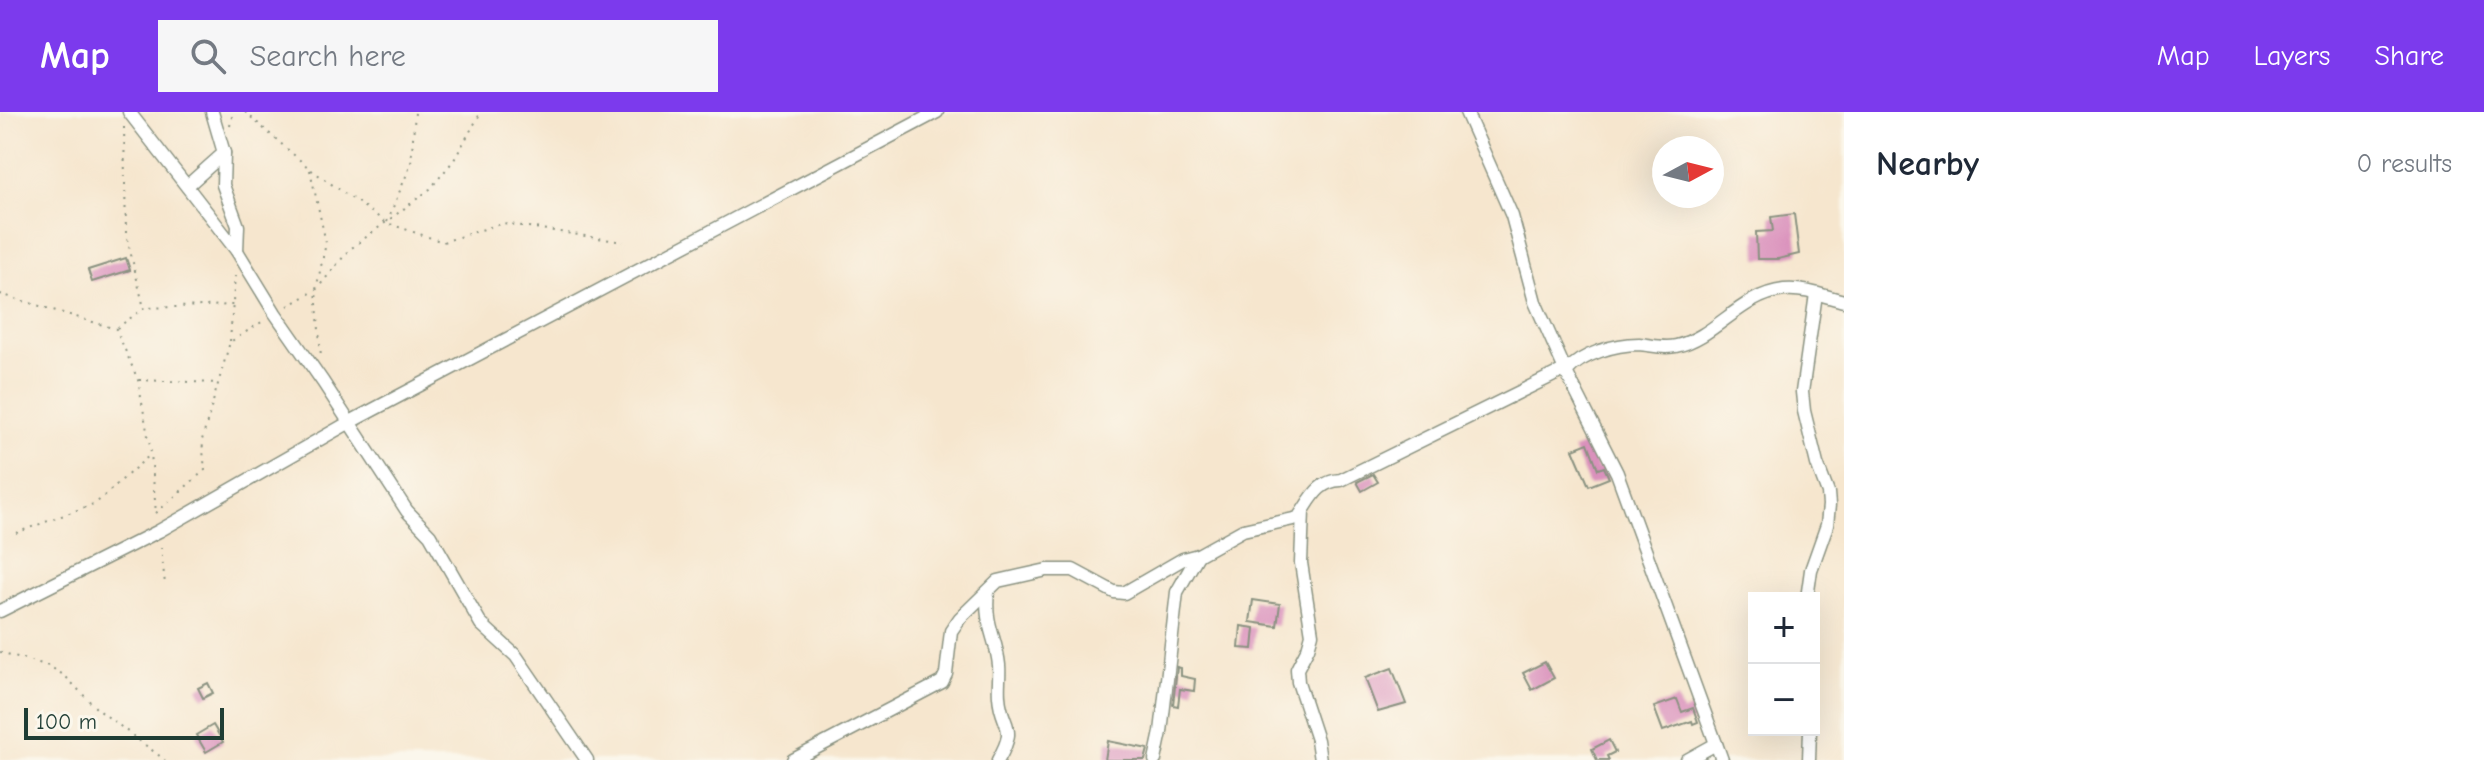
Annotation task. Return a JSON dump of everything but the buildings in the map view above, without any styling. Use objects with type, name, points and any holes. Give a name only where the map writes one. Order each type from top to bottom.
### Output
[{"type":"street","points":[[129,112],[237,251],[407,511],[430,535],[481,624],[516,656],[587,760]]},
{"type":"street","points":[[212,112],[224,153],[223,185],[238,226],[237,251]]},
{"type":"street","points":[[0,611],[159,531],[350,422],[937,112]]},
{"type":"street","points":[[1466,112],[1512,216],[1535,302],[1617,473],[1722,760]]},
{"type":"street","points":[[187,186],[224,153]]},
{"type":"street","points":[[793,760],[942,682],[946,674],[951,631],[998,581],[1047,570],[1073,570],[1114,592],[1132,591],[1183,559],[1198,555],[1243,530],[1298,518],[1311,496],[1331,480],[1341,480],[1556,373],[1566,372],[1573,364],[1586,358],[1624,345],[1677,346],[1695,339],[1746,302],[1782,290],[1844,301]]},
{"type":"street","points":[[1808,592],[1811,570],[1827,525],[1829,505],[1804,411],[1802,392],[1816,294]]},
{"type":"street","points":[[1303,511],[1301,563],[1312,634],[1297,669],[1320,760]]},
{"type":"street","points":[[1155,760],[1177,592],[1198,555]]},
{"type":"street","points":[[988,592],[987,624],[999,663],[999,699],[1009,727],[1009,736],[998,760]]},
{"type":"street","points":[[1809,760],[1810,736]]},
{"type":"street","points":[[1687,760],[1716,744]]},
{"type":"path","points":[[245,112],[310,169],[387,223],[443,242],[503,223],[623,242]]},
{"type":"path","points":[[387,223],[411,164],[415,112]]},
{"type":"path","points":[[230,342],[316,290],[349,250],[430,189],[454,160],[481,112]]},
{"type":"path","points":[[124,125],[126,234],[144,308]]},
{"type":"path","points":[[310,169],[326,243],[316,290],[323,382]]},
{"type":"path","points":[[156,513],[205,470],[202,440],[230,342],[237,251]]},
{"type":"path","points":[[0,294],[116,329],[138,380],[151,453],[165,584]]},
{"type":"path","points":[[116,329],[144,308],[234,305]]},
{"type":"path","points":[[138,380],[217,383]]},
{"type":"path","points":[[16,533],[96,503],[151,453]]},
{"type":"path","points":[[0,652],[49,666],[65,676],[96,708],[165,760]]}]
